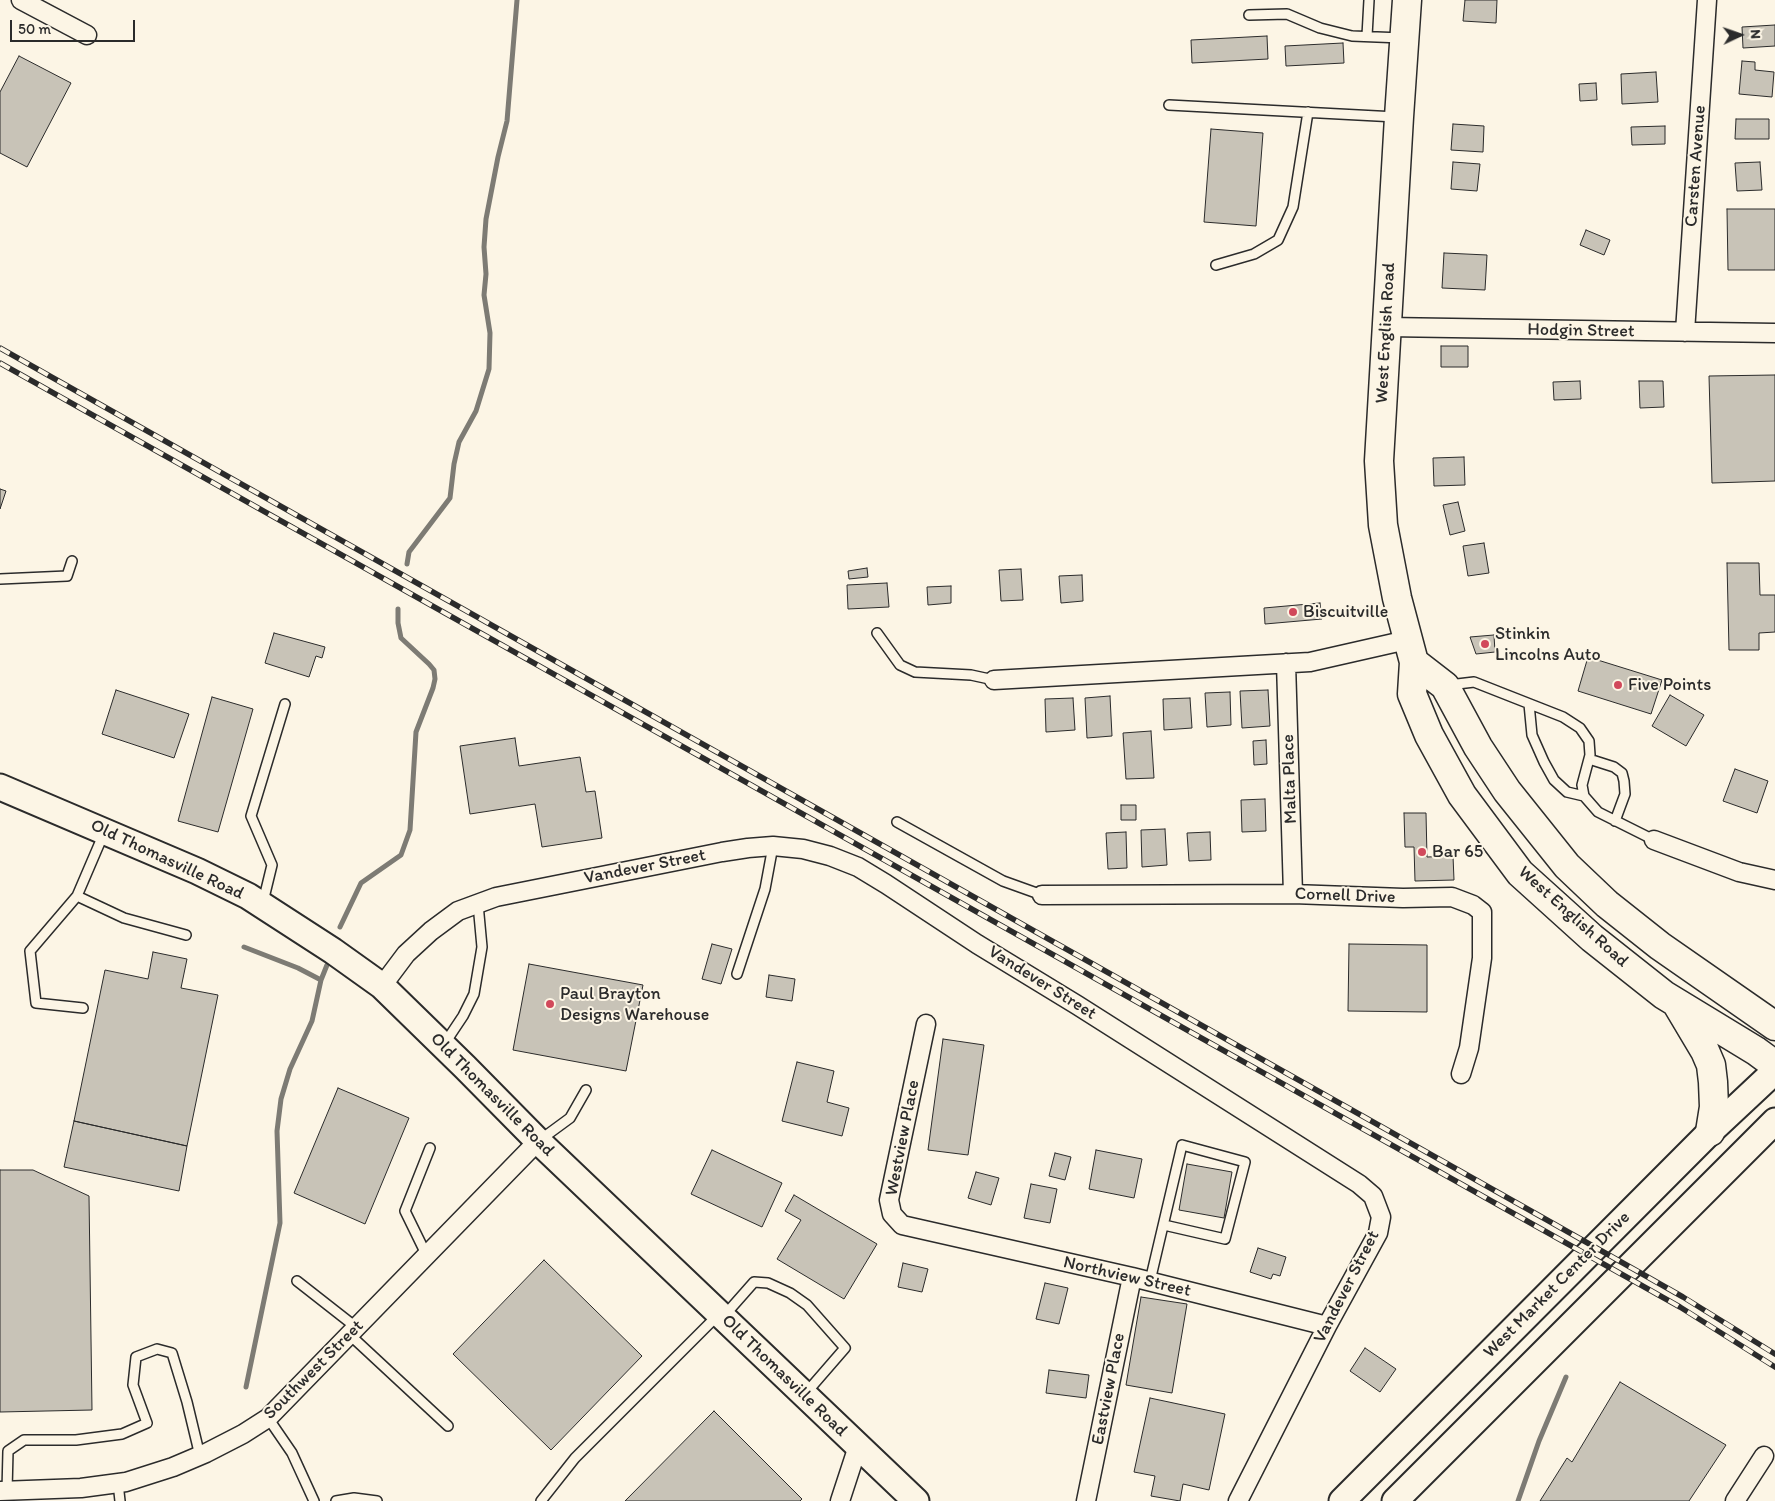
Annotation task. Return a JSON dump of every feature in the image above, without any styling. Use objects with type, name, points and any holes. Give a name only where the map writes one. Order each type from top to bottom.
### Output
[{"type":"main road","name":"West English Road","points":[[1408,0],[1399,117],[1379,461],[1383,525],[1410,651],[1412,694],[1429,735],[1462,795],[1520,872],[1592,938],[1664,995],[1756,1051],[1775,1065]]},
{"type":"main road","name":"West English Road","points":[[1410,651],[1445,686],[1478,747],[1507,791],[1567,866],[1607,904],[1660,946],[1775,1026]]},
{"type":"main road","name":"Old Thomasville Road","points":[[0,787],[197,871],[262,905],[333,951],[382,986],[538,1141],[916,1501]]},
{"type":"main road","points":[[1734,997],[1775,1001]]},
{"type":"main road","points":[[1674,1001],[1705,1051],[1711,1065],[1714,1107],[1710,1132]]},
{"type":"main road","name":"West Market Center Drive","points":[[1342,1501],[1710,1132],[1775,1071]]},
{"type":"main road","points":[[1395,1501],[1775,1121]]},
{"type":"main road","points":[[1736,1160],[1775,1145]]},
{"type":"street","points":[[22,0],[88,35]]},
{"type":"street","name":"Carsten Avenue","points":[[1685,332],[1707,0]]},
{"type":"street","name":"Hodgin Street","points":[[1387,327],[1775,333]]},
{"type":"street","points":[[994,680],[1286,664],[1410,651]]},
{"type":"street","name":"Malta Place","points":[[1286,664],[1293,894]]},
{"type":"street","points":[[1654,840],[1739,872],[1775,880]]},
{"type":"street","name":"Vandever Street","points":[[382,986],[406,954],[431,930],[458,911],[496,897],[748,848],[773,846],[803,849],[830,856],[858,867],[1359,1184],[1373,1196],[1381,1217],[1378,1233],[1327,1326],[1238,1501]]},
{"type":"street","name":"Cornell Drive","points":[[1042,895],[1293,894],[1402,898],[1452,897],[1473,905],[1482,912],[1482,958],[1469,1048],[1461,1074]]},
{"type":"street","name":"Westview Place","points":[[926,1024],[889,1200],[892,1214],[902,1225],[927,1230]]},
{"type":"street","name":"Southwest Street","points":[[4,1491],[81,1488],[118,1483],[172,1467],[200,1456],[243,1434],[268,1418],[538,1141]]},
{"type":"street","name":"Northview Street","points":[[927,1230],[1150,1281],[1327,1326]]},
{"type":"street","name":"Eastview Place","points":[[1086,1501],[1132,1277]]},
{"type":"street","points":[[840,1501],[858,1446]]},
{"type":"street","points":[[1735,1501],[1770,1453]]},
{"type":"lane","points":[[1367,36],[1369,0]]},
{"type":"lane","points":[[1249,15],[1287,14],[1320,28],[1352,36],[1405,38]]},
{"type":"lane","points":[[1169,105],[1399,117]]},
{"type":"lane","points":[[1216,265],[1254,254],[1278,240],[1292,207],[1308,112]]},
{"type":"lane","points":[[0,579],[66,576],[72,562]]},
{"type":"lane","points":[[877,633],[900,665],[915,672],[971,675],[994,680]]},
{"type":"lane","points":[[1445,686],[1462,682],[1474,682],[1563,717],[1580,728],[1589,741],[1589,760],[1582,785],[1584,796],[1598,812],[1654,840]]},
{"type":"lane","points":[[262,905],[272,866],[251,816],[285,704]]},
{"type":"lane","points":[[1530,704],[1532,735],[1554,780],[1567,792],[1584,796]]},
{"type":"lane","points":[[1589,760],[1614,767],[1622,773],[1625,794],[1622,807],[1615,821]]},
{"type":"lane","points":[[897,822],[1003,881],[1042,895]]},
{"type":"lane","points":[[83,1008],[36,1003],[30,951],[77,896],[105,831]]},
{"type":"lane","points":[[738,974],[765,889],[773,846]]},
{"type":"lane","points":[[77,896],[124,918],[186,935]]},
{"type":"lane","points":[[443,1045],[463,1016],[474,994],[482,947],[478,904]]},
{"type":"lane","points":[[538,1141],[570,1118],[586,1090]]},
{"type":"lane","points":[[1150,1281],[1182,1145],[1244,1162],[1226,1239],[1164,1225]]},
{"type":"lane","points":[[427,1256],[405,1210],[430,1148]]},
{"type":"lane","points":[[297,1281],[354,1331],[448,1426]]},
{"type":"lane","points":[[541,1501],[575,1458],[754,1282],[768,1283],[790,1293],[808,1305],[845,1348],[804,1396]]},
{"type":"lane","points":[[4,1491],[8,1451],[24,1440],[76,1440],[122,1434],[146,1422],[133,1385],[136,1357],[157,1349],[172,1353],[188,1402],[200,1456]]},
{"type":"lane","points":[[268,1418],[292,1453],[314,1501]]},
{"type":"lane","points":[[118,1483],[120,1501]]},
{"type":"lane","points":[[336,1501],[354,1498],[377,1501]]},
{"type":"building","points":[[1465,0],[1497,0],[1496,23],[1463,21]]},
{"type":"building","points":[[1775,25],[1775,46],[1743,48],[1742,27]]},
{"type":"building","points":[[1267,36],[1268,59],[1192,63],[1191,40]]},
{"type":"building","points":[[1343,43],[1344,63],[1286,66],[1285,46]]},
{"type":"building","points":[[19,56],[71,83],[27,167],[0,153],[0,92]]},
{"type":"building","points":[[1742,61],[1755,62],[1755,70],[1774,72],[1772,97],[1739,94]]},
{"type":"building","points":[[1656,72],[1658,102],[1622,104],[1621,74]]},
{"type":"building","points":[[1596,83],[1597,100],[1580,101],[1579,84]]},
{"type":"building","points":[[1736,119],[1769,119],[1769,139],[1735,139]]},
{"type":"building","points":[[1453,124],[1484,126],[1483,152],[1451,150]]},
{"type":"building","points":[[1665,126],[1665,144],[1632,145],[1631,127]]},
{"type":"building","points":[[1211,129],[1263,133],[1256,226],[1204,222]]},
{"type":"building","points":[[1453,162],[1480,164],[1477,191],[1451,189]]},
{"type":"building","points":[[1760,162],[1762,190],[1737,191],[1735,163]]},
{"type":"building","points":[[1727,209],[1775,209],[1775,270],[1728,270]]},
{"type":"building","points":[[1586,230],[1610,240],[1604,255],[1580,245]]},
{"type":"building","points":[[1444,253],[1487,255],[1485,290],[1442,288]]},
{"type":"building","points":[[1441,346],[1468,346],[1468,367],[1441,367]]},
{"type":"building","points":[[1775,375],[1775,481],[1712,483],[1709,376]]},
{"type":"building","points":[[1580,381],[1581,399],[1554,400],[1553,382]]},
{"type":"building","points":[[1639,381],[1663,381],[1664,407],[1640,408]]},
{"type":"building","points":[[1464,457],[1465,485],[1434,486],[1433,458]]},
{"type":"building","points":[[0,489],[6,491],[0,509]]},
{"type":"building","points":[[1458,502],[1465,531],[1450,535],[1443,505]]},
{"type":"building","points":[[1484,543],[1489,573],[1468,576],[1463,546]]},
{"type":"building","points":[[1727,563],[1759,563],[1760,595],[1775,595],[1775,632],[1759,633],[1759,650],[1729,650]]},
{"type":"building","points":[[867,568],[868,577],[849,579],[848,571]]},
{"type":"building","points":[[1021,569],[1023,600],[1001,601],[999,570]]},
{"type":"building","points":[[1082,575],[1083,601],[1061,603],[1059,576]]},
{"type":"building","points":[[887,583],[889,607],[848,609],[847,585]]},
{"type":"building","points":[[951,586],[951,603],[928,605],[927,587]]},
{"type":"building","points":[[1320,603],[1322,619],[1265,624],[1264,608]]},
{"type":"building","points":[[274,633],[325,647],[322,658],[316,656],[309,677],[265,663]]},
{"type":"building","points":[[1494,635],[1495,652],[1476,654],[1470,637]]},
{"type":"building","points":[[1588,657],[1662,680],[1651,714],[1578,691]]},
{"type":"building","points":[[116,690],[189,714],[174,758],[102,734]]},
{"type":"building","points":[[1268,690],[1270,726],[1242,728],[1240,691]]},
{"type":"building","points":[[1230,692],[1231,725],[1207,727],[1205,693]]},
{"type":"building","points":[[1670,695],[1704,715],[1686,746],[1652,726]]},
{"type":"building","points":[[1110,696],[1112,736],[1087,738],[1085,698]]},
{"type":"building","points":[[212,697],[253,709],[218,832],[178,821]]},
{"type":"building","points":[[1073,698],[1075,730],[1046,732],[1045,699]]},
{"type":"building","points":[[1190,698],[1192,728],[1164,730],[1163,699]]},
{"type":"building","points":[[1151,731],[1154,778],[1126,779],[1123,733]]},
{"type":"building","points":[[515,738],[519,766],[580,757],[586,792],[595,791],[602,838],[542,847],[535,804],[470,814],[460,746]]},
{"type":"building","points":[[1266,740],[1267,764],[1254,765],[1253,741]]},
{"type":"building","points":[[1735,769],[1768,781],[1757,813],[1723,801]]},
{"type":"building","points":[[1265,799],[1266,831],[1242,832],[1241,800]]},
{"type":"building","points":[[1121,805],[1136,805],[1136,820],[1121,820]]},
{"type":"building","points":[[1404,813],[1426,813],[1427,857],[1453,856],[1454,880],[1415,881],[1414,847],[1405,847]]},
{"type":"building","points":[[1165,829],[1167,865],[1142,867],[1141,830]]},
{"type":"building","points":[[1126,832],[1127,868],[1108,869],[1106,833]]},
{"type":"building","points":[[1210,832],[1211,860],[1189,861],[1187,833]]},
{"type":"building","points":[[712,944],[732,949],[721,984],[702,979]]},
{"type":"building","points":[[1349,944],[1427,945],[1427,1012],[1348,1011]]},
{"type":"building","points":[[153,952],[187,959],[181,988],[218,995],[187,1146],[74,1121],[105,970],[148,979]]},
{"type":"building","points":[[529,964],[643,985],[626,1071],[513,1050]]},
{"type":"building","points":[[769,975],[795,979],[792,1001],[766,997]]},
{"type":"building","points":[[943,1039],[984,1045],[968,1155],[928,1150]]},
{"type":"building","points":[[797,1062],[834,1071],[827,1102],[849,1108],[842,1136],[782,1121]]},
{"type":"building","points":[[338,1088],[409,1118],[365,1224],[294,1193]]},
{"type":"building","points":[[74,1121],[187,1146],[179,1191],[64,1167]]},
{"type":"building","points":[[712,1150],[782,1183],[762,1227],[691,1194]]},
{"type":"building","points":[[1096,1150],[1142,1159],[1134,1198],[1089,1189]]},
{"type":"building","points":[[1055,1153],[1071,1157],[1065,1180],[1049,1176]]},
{"type":"building","points":[[1187,1164],[1232,1172],[1224,1218],[1179,1210]]},
{"type":"building","points":[[0,1170],[33,1170],[89,1196],[92,1410],[0,1412]]},
{"type":"building","points":[[976,1172],[999,1178],[991,1205],[968,1198]]},
{"type":"building","points":[[1031,1184],[1057,1189],[1050,1223],[1024,1218]]},
{"type":"building","points":[[794,1195],[877,1244],[844,1299],[777,1259],[801,1220],[785,1211]]},
{"type":"building","points":[[1258,1248],[1286,1257],[1280,1276],[1273,1274],[1271,1279],[1250,1272]]},
{"type":"building","points":[[544,1260],[642,1356],[551,1450],[453,1354]]},
{"type":"building","points":[[903,1263],[928,1269],[922,1292],[898,1287]]},
{"type":"building","points":[[1045,1283],[1068,1288],[1059,1324],[1036,1319]]},
{"type":"building","points":[[1141,1297],[1187,1304],[1172,1393],[1126,1385]]},
{"type":"building","points":[[1365,1348],[1396,1369],[1380,1392],[1350,1371]]},
{"type":"building","points":[[1049,1370],[1089,1375],[1086,1398],[1046,1393]]},
{"type":"building","points":[[1620,1382],[1726,1445],[1689,1501],[1540,1501],[1567,1458],[1572,1462]]},
{"type":"building","points":[[1150,1398],[1225,1414],[1209,1490],[1183,1484],[1180,1501],[1151,1496],[1155,1476],[1134,1472]]},
{"type":"building","points":[[714,1411],[802,1499],[800,1501],[625,1501]]},
{"type":"waterway","points":[[407,564],[409,552],[450,498],[459,442],[476,411],[489,369],[490,333],[484,295],[486,219],[507,121],[517,0]]},
{"type":"waterway","points":[[340,927],[361,883],[401,855],[410,830],[416,732],[435,679],[434,670],[401,638],[398,609]]},
{"type":"waterway","points":[[244,947],[298,968],[321,980]]},
{"type":"waterway","points":[[246,1387],[280,1223],[277,1131],[281,1099],[290,1069],[312,1021],[321,980],[327,965]]},
{"type":"waterway","points":[[1518,1501],[1539,1441],[1566,1377]]},
{"type":"railway","points":[[0,348],[1683,1297],[1775,1354]]},
{"type":"railway","points":[[0,363],[1680,1307],[1775,1367]]},
{"type":"place","name":"Biscuitville","points":[[1293,612]]},
{"type":"place","name":"Stinkin Lincolns Auto","points":[[1485,644]]},
{"type":"place","name":"Five Points","points":[[1618,685]]},
{"type":"place","name":"Bar 65","points":[[1422,852]]},
{"type":"place","name":"Paul Brayton Designs Warehouse","points":[[550,1004]]}]
